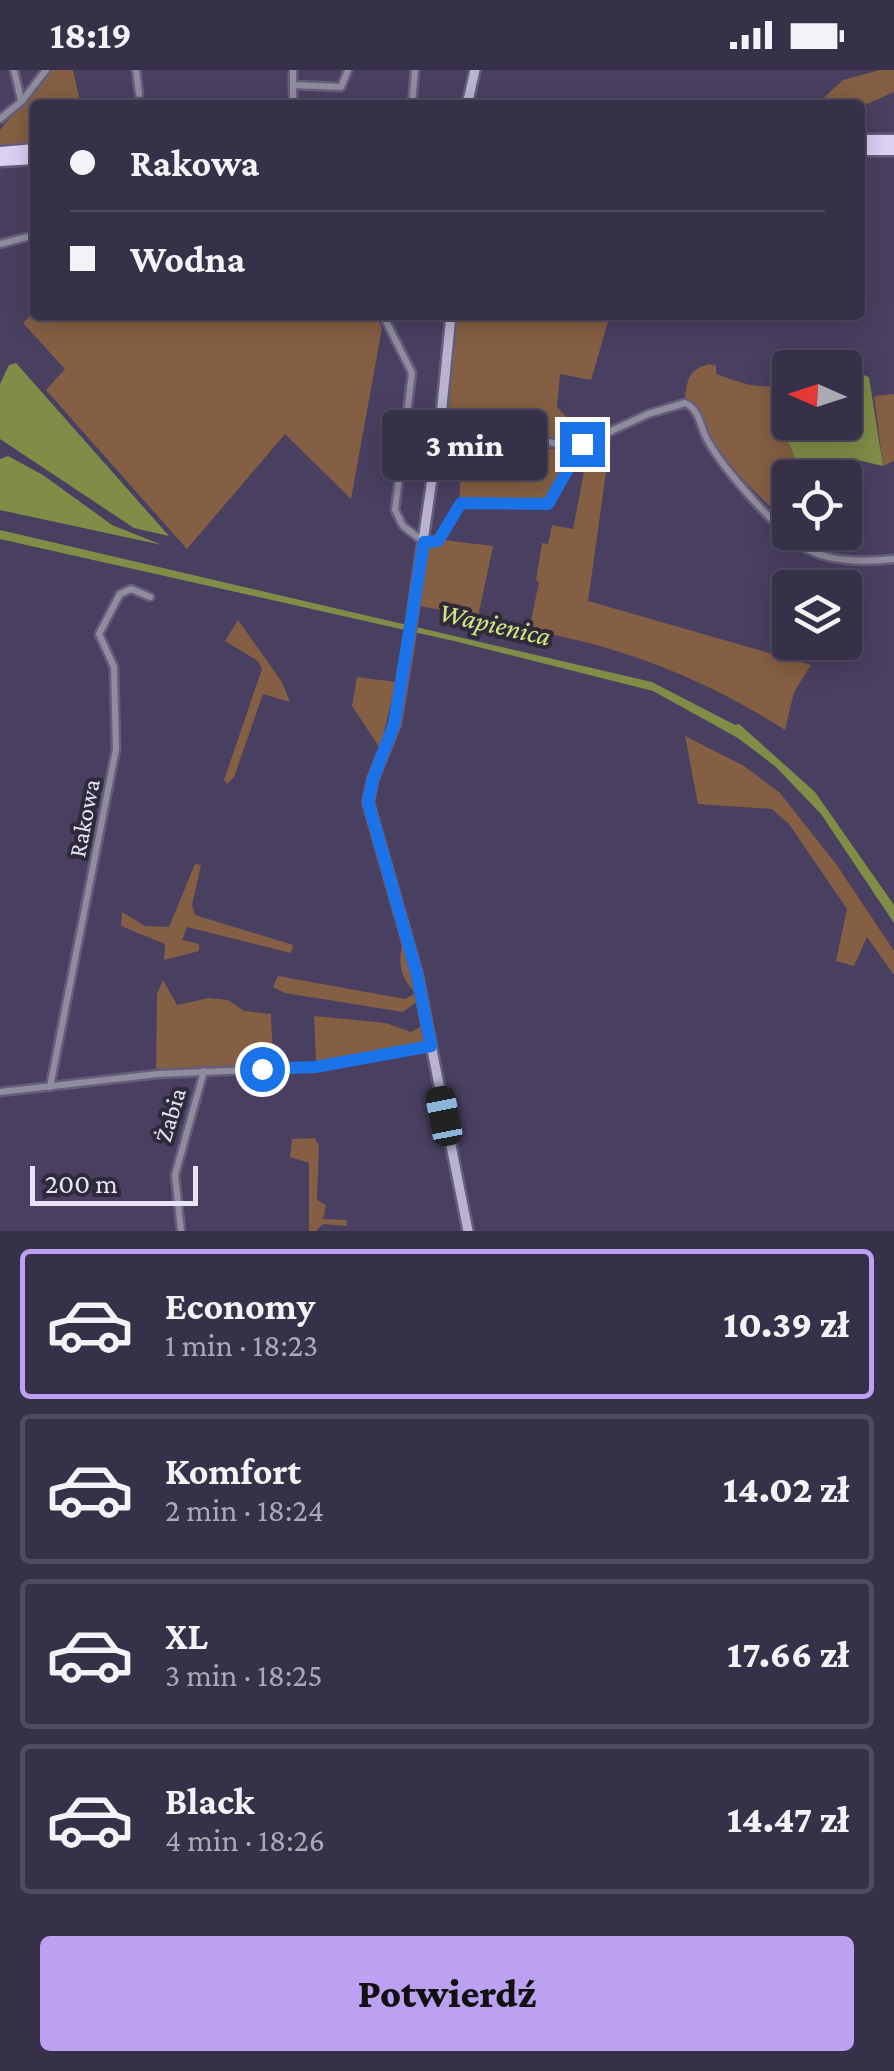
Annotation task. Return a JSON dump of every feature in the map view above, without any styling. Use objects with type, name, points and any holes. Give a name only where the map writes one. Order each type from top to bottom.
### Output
[{"type":"main road","points":[[865,140],[894,140]]},
{"type":"main road","points":[[0,152],[30,149]]},
{"type":"main road","points":[[865,150],[894,150]]},
{"type":"main road","points":[[0,162],[30,159]]},
{"type":"street","points":[[14,70],[22,101]]},
{"type":"street","points":[[0,119],[22,101],[46,70]]},
{"type":"street","points":[[136,70],[138,94]]},
{"type":"street","points":[[293,100],[294,70]]},
{"type":"street","points":[[293,85],[341,87],[348,70]]},
{"type":"street","points":[[412,100],[415,70]]},
{"type":"street","points":[[469,100],[476,70]]},
{"type":"street","points":[[0,244],[30,236]]},
{"type":"street","points":[[386,320],[412,373],[395,510],[403,526],[424,542],[438,541],[461,503],[548,504],[579,448]]},
{"type":"street","points":[[451,320],[409,642],[394,724],[368,802],[417,974],[468,1231]]},
{"type":"street","points":[[441,416],[474,436],[525,438],[579,448],[677,403],[691,405],[726,470],[804,548],[867,562],[894,559]]},
{"type":"street","name":"Rakowa","points":[[50,1087],[116,748],[114,668],[99,634],[120,594],[131,589],[150,597]]},
{"type":"street","points":[[0,1092],[204,1070],[315,1067],[431,1046]]},
{"type":"street","name":"Żabia","points":[[180,1231],[175,1175],[204,1070]]},
{"type":"shaded area","points":[[49,70],[73,70],[80,100],[30,100],[30,144],[0,147],[0,130]]},
{"type":"shaded area","points":[[894,70],[894,92],[865,105],[865,100],[821,100],[843,80]]},
{"type":"shaded area","points":[[30,316],[30,320],[378,320],[382,328],[351,499],[285,434],[187,549],[46,390],[65,369],[23,323]]},
{"type":"shaded area","points":[[456,320],[609,320],[591,380],[560,374],[557,407],[571,422],[578,442],[470,422],[447,411]]},
{"type":"shaded area","points":[[16,363],[169,536],[134,528],[0,439],[0,384],[9,365]]},
{"type":"shaded area","points":[[709,364],[716,366],[716,374],[735,381],[772,386],[772,440],[788,440],[796,460],[772,460],[772,508],[731,466],[710,437],[696,406],[685,397],[687,384],[697,369]]},
{"type":"shaded area","points":[[862,374],[869,377],[883,466],[862,460],[796,460],[788,440],[862,440]]},
{"type":"shaded area","points":[[894,394],[894,461],[883,466],[874,396]]},
{"type":"shaded area","points":[[611,437],[588,601],[772,654],[772,660],[811,665],[794,692],[785,730],[725,695],[662,667],[597,645],[529,630],[542,543],[548,544],[552,525],[573,529],[589,446]]},
{"type":"shaded area","points":[[463,440],[574,451],[546,501],[459,501]]},
{"type":"shaded area","points":[[8,456],[43,475],[112,525],[162,545],[0,510],[0,459]]},
{"type":"shaded area","points":[[0,530],[652,682],[739,724],[815,792],[894,905],[894,923],[821,814],[776,767],[738,738],[653,691],[454,641],[0,539]]},
{"type":"shaded area","points":[[443,540],[493,546],[478,617],[420,606],[428,548]]},
{"type":"shaded area","points":[[238,620],[282,682],[290,702],[263,694],[234,777],[227,784],[224,780],[262,669],[258,661],[225,641]]},
{"type":"shaded area","points":[[357,677],[396,682],[380,748],[352,706]]},
{"type":"shaded area","points":[[685,736],[744,766],[780,793],[836,864],[894,951],[894,975],[867,937],[854,966],[836,961],[847,909],[789,824],[772,809],[698,804]]},
{"type":"shaded area","points":[[195,864],[201,865],[192,905],[195,915],[293,945],[291,953],[187,927],[182,940],[199,944],[199,951],[164,960],[165,944],[121,926],[122,912],[145,926],[169,927]]},
{"type":"shaded area","points":[[403,942],[416,993],[402,970]]},
{"type":"shaded area","points":[[278,976],[405,999],[416,993],[418,1001],[403,1012],[285,993],[273,987]]},
{"type":"shaded area","points":[[163,980],[177,1005],[209,998],[228,1000],[244,1011],[271,1014],[273,1063],[156,1071],[157,994]]},
{"type":"shaded area","points":[[314,1016],[386,1023],[411,1032],[422,1026],[426,1042],[316,1061]]},
{"type":"shaded area","points":[[315,1138],[319,1146],[317,1200],[326,1205],[323,1219],[346,1220],[347,1226],[323,1224],[316,1231],[309,1231],[309,1163],[290,1157],[292,1139]]},
{"type":"route","points":[[262,1069],[315,1067],[431,1046],[417,974],[368,802],[394,724],[424,542],[438,541],[461,503],[548,504],[554,500],[582,444]]},
{"type":"water label","name":"Wapienica","points":[[495,624]]}]
